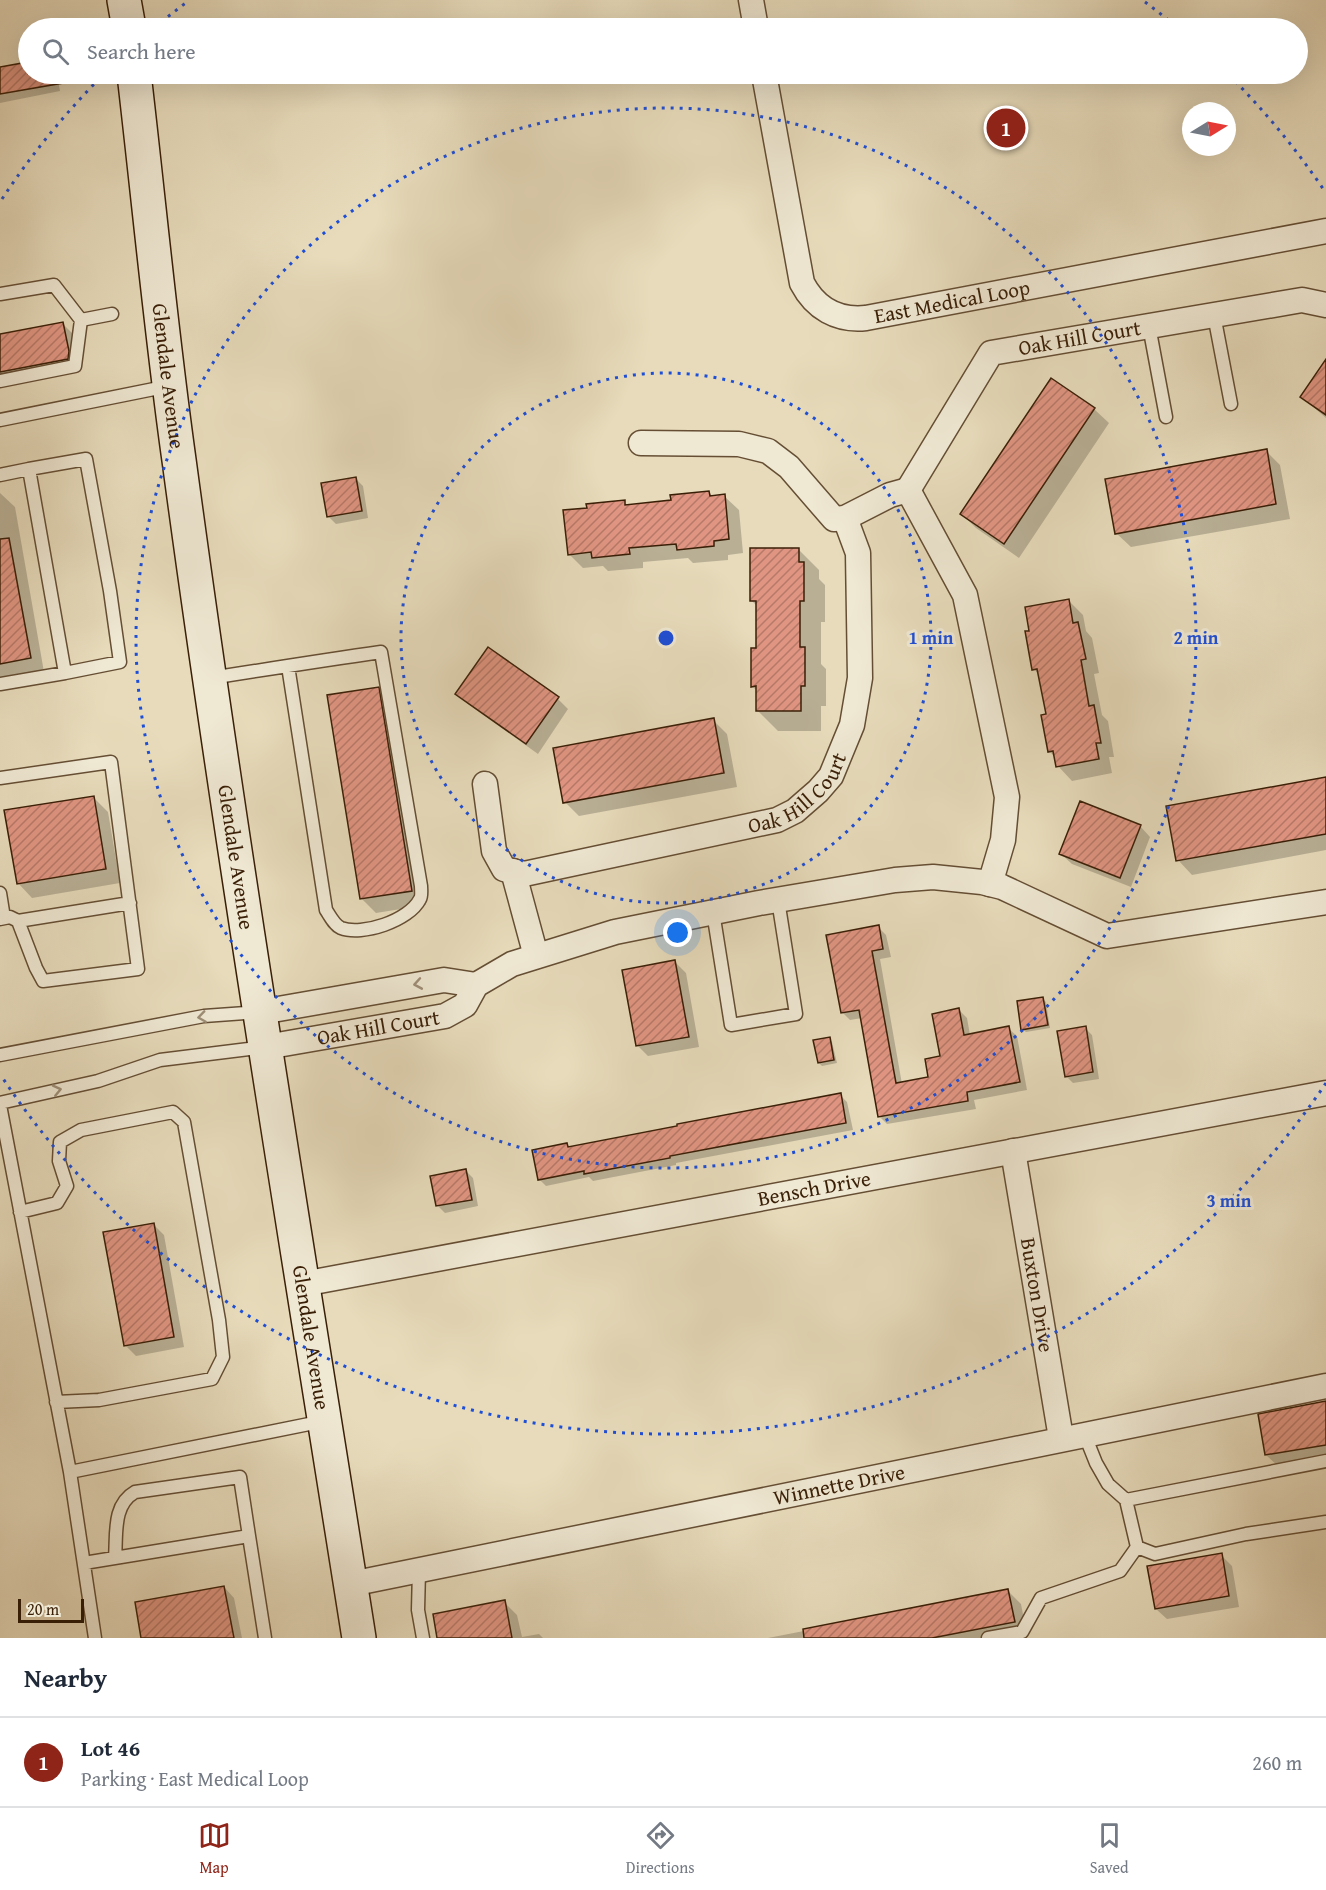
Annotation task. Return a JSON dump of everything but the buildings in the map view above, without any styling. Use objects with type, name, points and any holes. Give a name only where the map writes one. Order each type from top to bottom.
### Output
[{"type":"main road","points":[[124,0],[127,18]]},
{"type":"main road","name":"Glendale Avenue","points":[[135,84],[170,386],[210,678],[359,1638]]},
{"type":"street","points":[[751,0],[754,18]]},
{"type":"street","name":"East Medical Loop","points":[[766,84],[802,283],[811,299],[824,310],[839,316],[855,319],[866,318],[1326,231]]},
{"type":"street","name":"Oak Hill Court","points":[[908,490],[991,352],[1302,300],[1326,305]]},
{"type":"street","points":[[641,443],[739,444],[768,451],[789,467],[834,519],[845,518],[890,495],[908,490],[965,595],[968,606],[1007,797],[1003,840],[990,884]]},
{"type":"street","name":"Oak Hill Court","points":[[513,871],[524,874],[777,820],[795,811],[818,791],[831,776],[852,725],[860,678],[858,553],[845,518]]},
{"type":"street","points":[[485,784],[494,851],[504,869],[513,871],[536,956]]},
{"type":"street","name":"Oak Hill Court","points":[[266,1047],[445,1016],[465,1005],[476,985],[512,964],[615,932],[895,880],[933,877],[1002,887],[1107,936],[1326,902]]},
{"type":"street","name":"Oak Hill Court","points":[[261,1012],[444,980],[476,985]]},
{"type":"street","name":"Bensch Drive","points":[[303,1284],[1326,1092]]},
{"type":"street","name":"Buxton Drive","points":[[1013,1150],[1073,1436]]},
{"type":"street","name":"Winnette Drive","points":[[351,1584],[1326,1386]]},
{"type":"lane","points":[[0,294],[54,285],[81,320],[75,366],[0,381]]},
{"type":"lane","points":[[81,320],[112,315]]},
{"type":"lane","points":[[1214,315],[1231,404]]},
{"type":"lane","points":[[1149,326],[1166,417]]},
{"type":"lane","points":[[0,420],[170,386]]},
{"type":"lane","points":[[0,475],[86,459],[110,591],[120,662],[0,684]]},
{"type":"lane","points":[[29,469],[65,673]]},
{"type":"lane","points":[[210,678],[288,666],[381,652],[422,886],[420,899],[402,918],[393,923],[357,930],[340,927],[332,921],[326,910],[288,666]]},
{"type":"lane","points":[[0,778],[111,762],[138,969],[43,981],[18,921]]},
{"type":"lane","points":[[0,892],[2,919],[10,917],[18,921],[130,903]]},
{"type":"lane","points":[[713,912],[731,1025],[796,1014],[778,900]]},
{"type":"lane","points":[[0,1055],[204,1016],[261,1012]]},
{"type":"lane","points":[[95,1638],[70,1473],[0,1104],[98,1081],[160,1060],[266,1047]]},
{"type":"lane","points":[[20,1212],[57,1203],[67,1186],[59,1161],[60,1142],[81,1130],[173,1112],[184,1122],[224,1357],[212,1379],[99,1400],[56,1402]]},
{"type":"lane","points":[[70,1473],[325,1421]]},
{"type":"lane","points":[[988,1638],[1022,1632],[1041,1598],[1120,1571],[1137,1547],[1126,1500],[1108,1484],[1096,1463],[1073,1436]]},
{"type":"lane","points":[[1126,1500],[1326,1461]]},
{"type":"lane","points":[[115,1557],[117,1519],[122,1502],[135,1492],[240,1477],[265,1638]]},
{"type":"lane","points":[[1137,1547],[1155,1554],[1246,1534],[1326,1522]]},
{"type":"lane","points":[[84,1563],[249,1536]]},
{"type":"lane","points":[[419,1570],[418,1610],[423,1638]]},
{"type":"place","name":"Lot 46","points":[[1006,128]]}]
